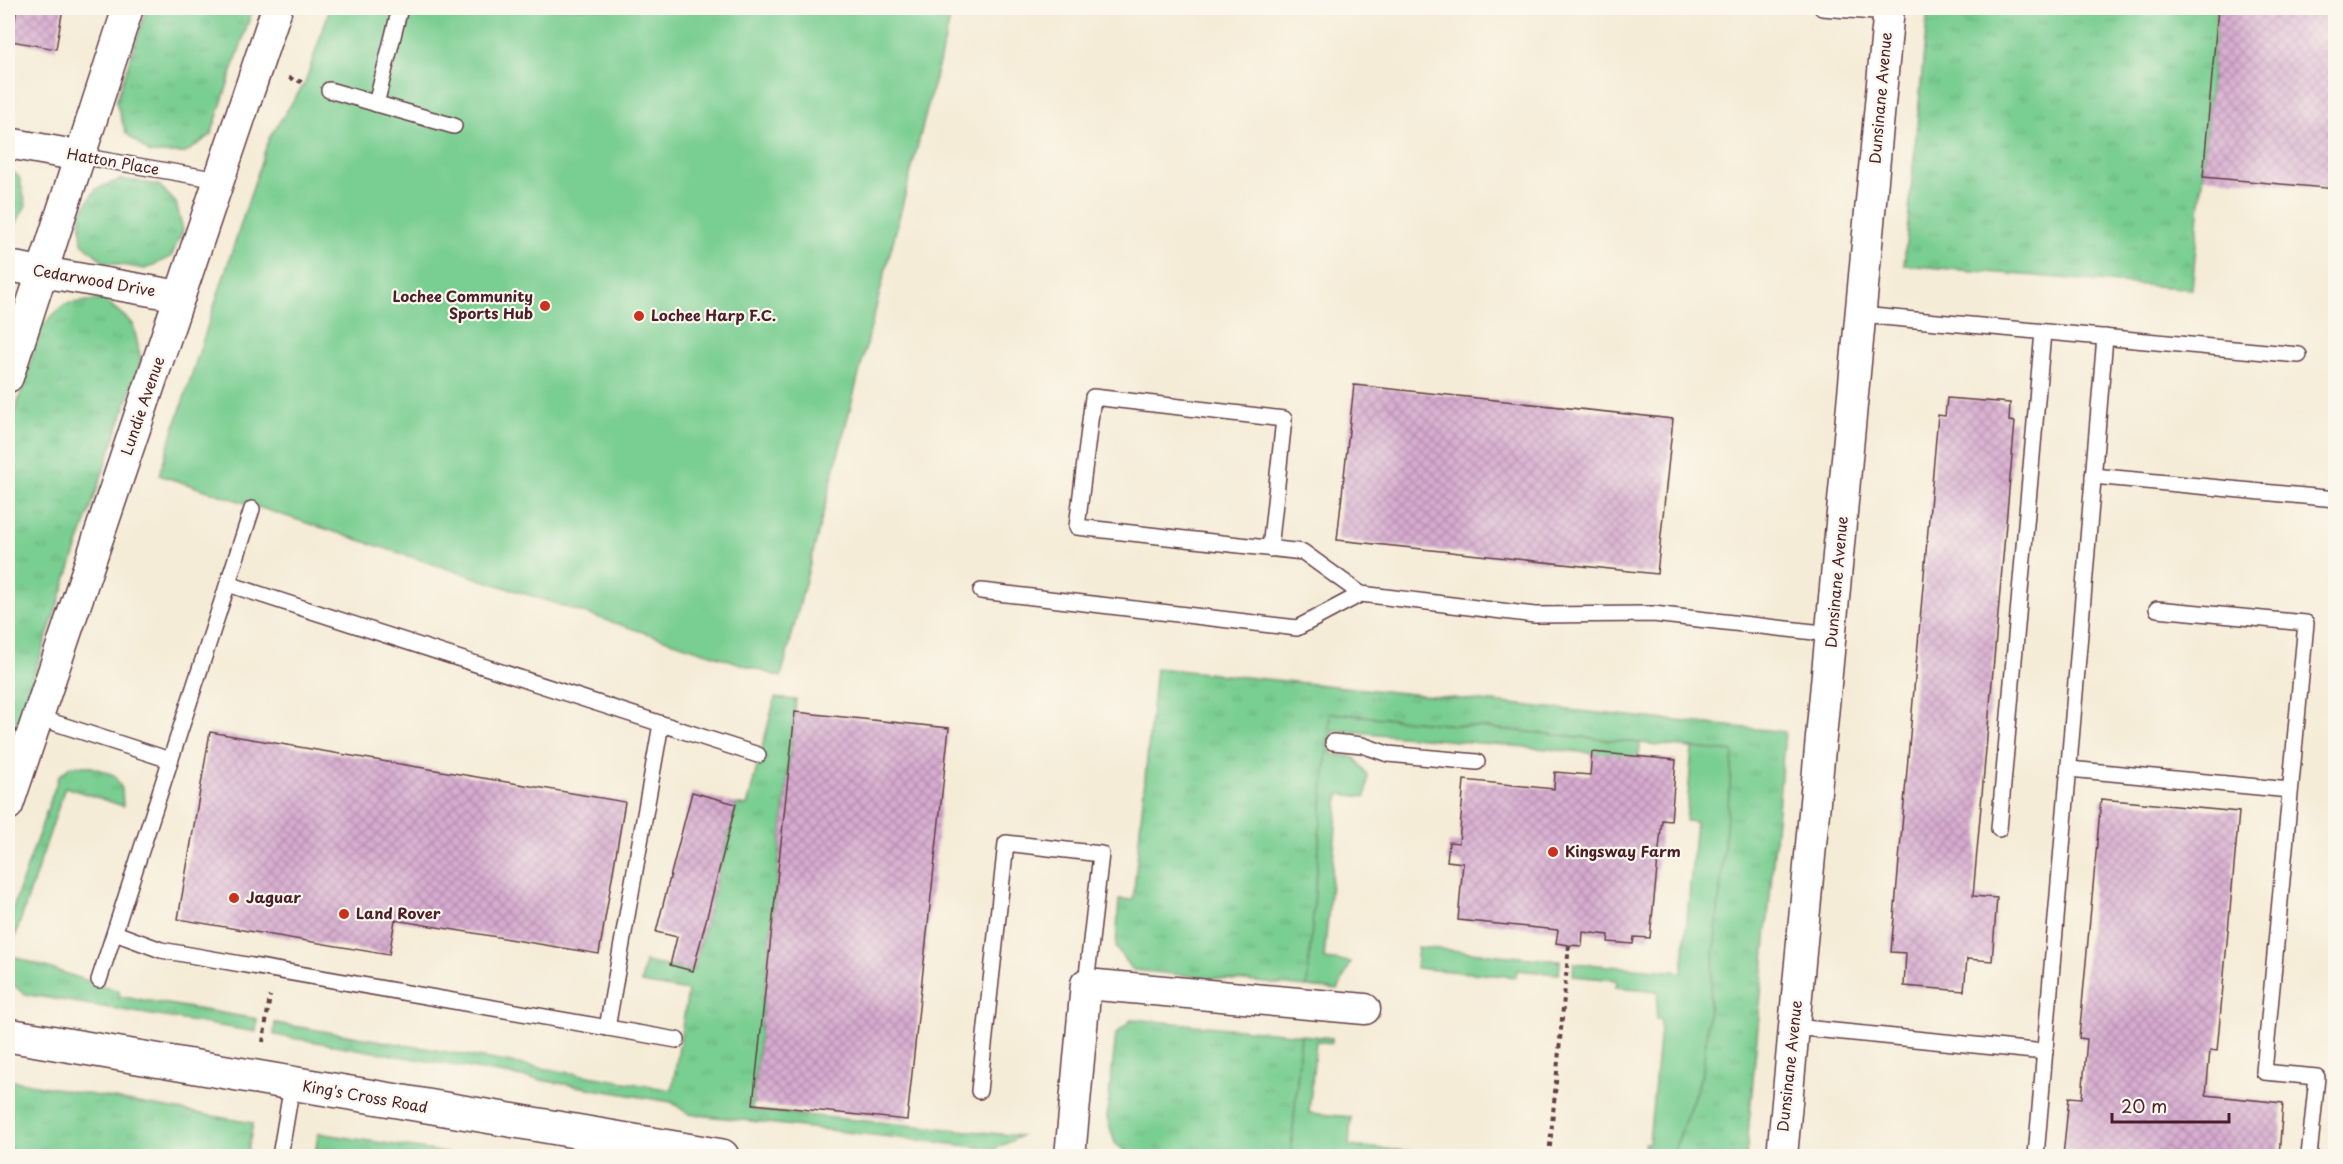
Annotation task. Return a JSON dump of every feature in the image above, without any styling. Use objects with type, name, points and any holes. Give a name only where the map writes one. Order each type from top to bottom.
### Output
[{"type":"street","points":[[8,377],[128,8]]},
{"type":"street","name":"Lundie Avenue","points":[[8,805],[277,8]]},
{"type":"street","name":"Dunsinane Avenue","points":[[1782,1156],[1889,10]]},
{"type":"street","name":"Hatton Place","points":[[8,143],[80,156]]},
{"type":"street","name":"Cedarwood Drive","points":[[8,266],[180,296]]},
{"type":"street","points":[[1070,1156],[1086,984],[1365,1009]]},
{"type":"street","name":"King's Cross Road","points":[[8,1035],[292,1084],[663,1153],[722,1156]]},
{"type":"lane","points":[[376,104],[400,8]]},
{"type":"lane","points":[[1822,8],[1889,10]]},
{"type":"lane","points":[[329,90],[454,126]]},
{"type":"lane","name":"Hatton Place","points":[[80,156],[219,180]]},
{"type":"lane","points":[[1861,315],[2300,356]]},
{"type":"lane","points":[[1999,829],[2043,332]]},
{"type":"lane","points":[[2036,1156],[2105,337]]},
{"type":"lane","points":[[1270,549],[1284,419],[1093,397],[1077,527],[1270,549],[1303,552],[1361,594],[1535,615],[1653,614],[1832,634]]},
{"type":"lane","points":[[2093,476],[2336,499]]},
{"type":"lane","points":[[99,980],[252,509]]},
{"type":"lane","points":[[228,584],[758,755]]},
{"type":"lane","points":[[981,591],[1297,628],[1361,594]]},
{"type":"lane","points":[[2157,609],[2306,623],[2264,1072],[2317,1077],[2309,1156]]},
{"type":"lane","points":[[38,717],[170,760]]},
{"type":"lane","points":[[607,1028],[661,724]]},
{"type":"lane","points":[[1333,742],[1362,745],[1388,754],[1477,762]]},
{"type":"lane","points":[[2069,770],[2290,790]]},
{"type":"lane","points":[[979,1091],[1006,843],[1101,854],[1086,984]]},
{"type":"lane","points":[[115,933],[161,950],[677,1040]]},
{"type":"lane","points":[[1794,1027],[2045,1052]]},
{"type":"lane","points":[[280,1156],[292,1084]]},
{"type":"path","points":[[1549,1156],[1569,945]]},
{"type":"path","points":[[257,1078],[275,969]]},
{"type":"green space","points":[[147,8],[253,8],[211,135],[185,153],[150,153],[126,133],[116,102]]},
{"type":"green space","name":"Lochee Community Sports Hub","points":[[330,8],[953,8],[781,677],[159,475],[269,138],[305,83]]},
{"type":"green space","points":[[1928,8],[2218,8],[2192,289],[1904,265]]},
{"type":"green space","points":[[8,168],[19,177],[26,205],[12,231],[8,233]]},
{"type":"green space","points":[[122,179],[159,185],[176,203],[183,230],[171,257],[145,269],[104,262],[82,243],[80,214],[96,189]]},
{"type":"green space","points":[[104,299],[133,324],[141,360],[8,751],[8,434],[42,326],[65,304]]},
{"type":"green space","points":[[1156,668],[1785,732],[1746,1156],[1672,1156],[1703,1071],[1732,752],[1331,713],[1307,987],[1133,970],[1116,948],[1119,899],[1133,900]]},
{"type":"green space","points":[[775,698],[796,700],[752,1110],[1021,1136],[995,1149],[689,1114],[671,1102],[274,1035],[275,1023],[672,1090],[688,991],[641,983],[645,962],[693,971],[736,804],[747,806]]},
{"type":"green space","points":[[1330,713],[1640,743],[1639,757],[1332,730],[1331,754],[1354,757],[1368,775],[1366,797],[1339,794],[1324,959],[1351,962],[1338,990],[1307,987]]},
{"type":"green space","points":[[1692,748],[1733,752],[1703,1071],[1672,1156],[1644,1156],[1645,1143],[1649,1143],[1661,1019],[1656,1019],[1658,991],[1616,987],[1617,980],[1573,976],[1574,963],[1682,972],[1696,822],[1686,821]]},
{"type":"green space","points":[[71,766],[89,766],[114,775],[122,789],[123,806],[65,787],[9,955],[119,991],[119,996],[257,1019],[256,1032],[24,994],[8,980],[8,922],[59,776]]},
{"type":"green space","points":[[1418,947],[1560,961],[1559,974],[1517,970],[1516,977],[1416,968]]},
{"type":"green space","points":[[1132,1019],[1301,1035],[1291,1156],[1131,1156],[1115,1143],[1107,1118],[1116,1034]]},
{"type":"green space","points":[[1301,1035],[1332,1038],[1332,1043],[1316,1041],[1309,1113],[1351,1117],[1349,1146],[1464,1156],[1291,1156]]},
{"type":"green space","points":[[8,1080],[253,1123],[247,1156],[8,1156]]},
{"type":"green space","points":[[318,1133],[466,1156],[315,1156]]},
{"type":"building","points":[[17,8],[63,8],[56,49],[11,41]]},
{"type":"building","points":[[2218,8],[2336,8],[2336,189],[2203,177]]},
{"type":"building","points":[[1354,385],[1673,419],[1657,574],[1337,540]]},
{"type":"building","points":[[1947,398],[2010,403],[2009,421],[2015,422],[1973,896],[1997,898],[1992,961],[1967,959],[1964,991],[1904,986],[1906,953],[1891,952],[1938,415],[1945,416]]},
{"type":"building","points":[[795,712],[949,728],[907,1120],[753,1104]]},
{"type":"building","points":[[210,732],[625,802],[599,954],[395,920],[389,955],[178,919]]},
{"type":"building","name":"Kingsway Farm","points":[[1592,752],[1676,760],[1671,821],[1662,820],[1650,938],[1634,937],[1633,944],[1608,942],[1609,935],[1583,932],[1582,946],[1569,945],[1556,943],[1558,930],[1458,920],[1463,863],[1447,861],[1449,842],[1459,843],[1464,780],[1554,789],[1555,772],[1590,775]]},
{"type":"building","points":[[692,792],[736,804],[693,971],[670,965],[677,937],[656,932]]},
{"type":"building","points":[[2101,799],[2239,812],[2217,1051],[2210,1050],[2206,1095],[2283,1103],[2279,1156],[2063,1156],[2069,1097],[2082,1098],[2087,1039],[2079,1038]]},
{"type":"place","name":"Lochee Community Sports Hub","points":[[545,306]]},
{"type":"place","name":"Lochee Harp F.C.","points":[[639,316]]},
{"type":"place","name":"Kingsway Farm","points":[[1553,852]]},
{"type":"place","name":"Jaguar","points":[[234,898]]},
{"type":"place","name":"Land Rover","points":[[344,914]]}]
